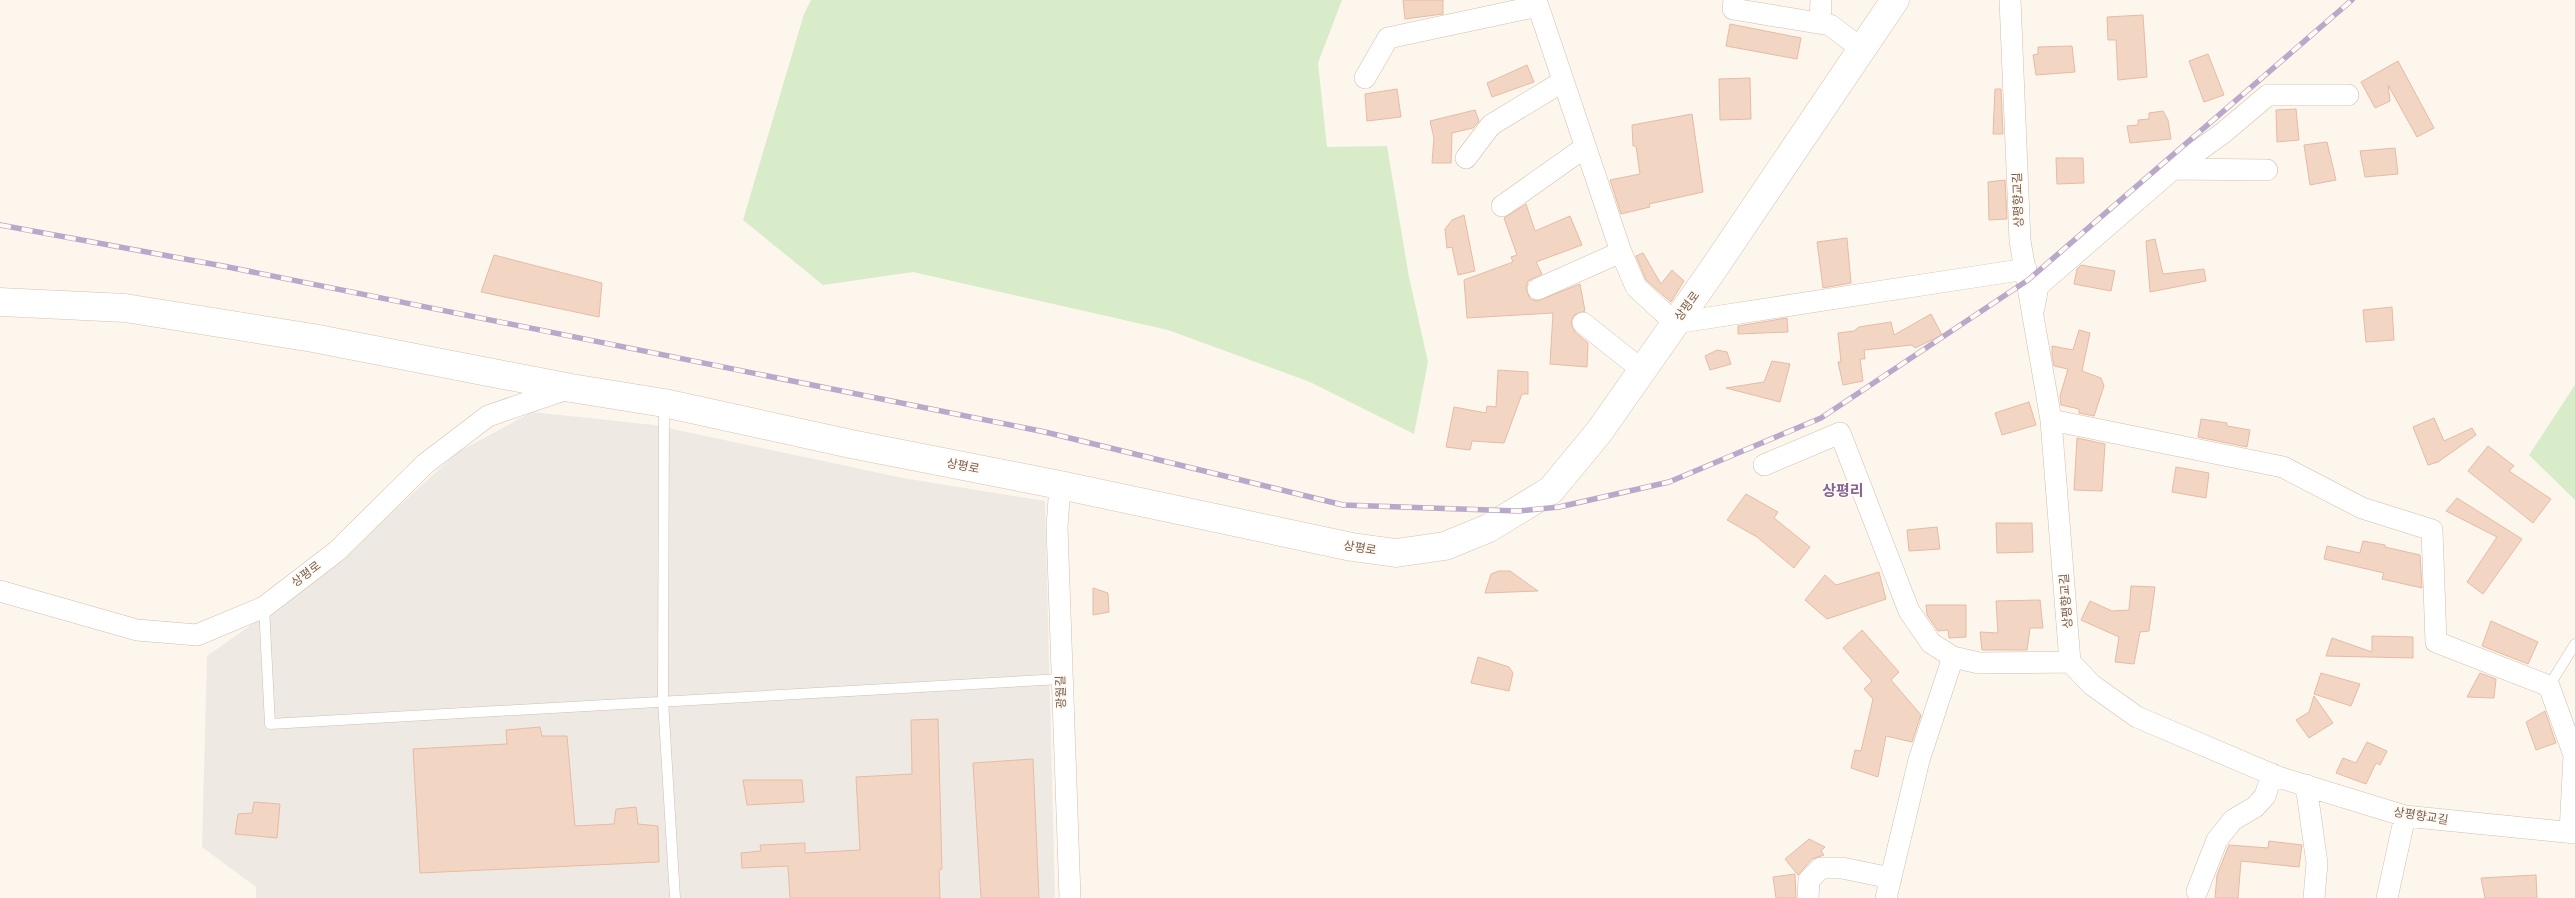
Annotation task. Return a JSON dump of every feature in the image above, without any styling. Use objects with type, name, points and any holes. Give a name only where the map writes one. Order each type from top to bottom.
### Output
[{"type":"main road","name":"상평로","points":[[0,302],[125,308],[313,338],[571,388],[664,403],[851,444],[1060,485],[1352,547],[1396,553],[1445,546],[1489,528],[1551,490],[1599,432],[1895,0]]},
{"type":"street","points":[[1734,0],[1733,9],[1830,25],[1862,49]]},
{"type":"street","points":[[1820,23],[1821,0]]},
{"type":"street","name":"상평향교길","points":[[2010,0],[2020,241],[2052,420],[2070,662],[2092,685],[2137,717],[2272,774],[2405,816],[2572,833]]},
{"type":"street","points":[[1365,78],[1388,38],[1537,3],[1620,252],[1636,287],[1675,323],[2026,269]]},
{"type":"street","points":[[1466,158],[1491,125],[1562,82]]},
{"type":"street","points":[[2033,316],[2038,286],[2173,169],[2223,133],[2268,95],[2348,95]]},
{"type":"street","points":[[1502,206],[1584,148]]},
{"type":"street","points":[[2173,169],[2267,170]]},
{"type":"street","points":[[1538,289],[1620,252]]},
{"type":"street","points":[[1583,323],[1642,370]]},
{"type":"street","name":"상평로","points":[[0,591],[137,630],[197,635],[264,607],[337,551],[425,464],[488,416],[571,388]]},
{"type":"street","points":[[2052,420],[2283,467],[2362,508],[2432,530],[2436,642],[2549,686],[2574,755],[2572,833]]},
{"type":"street","points":[[1764,465],[1840,433],[1909,611],[1931,643],[1953,657],[1985,664],[2070,662]]},
{"type":"street","name":"광월길","points":[[1060,485],[1057,527],[1070,898]]},
{"type":"street","points":[[1808,898],[1809,880],[1821,868],[1842,868],[1888,888],[1919,760],[1953,657]]},
{"type":"street","points":[[2197,890],[2217,840],[2233,820],[2254,807],[2265,796],[2272,774]]},
{"type":"street","points":[[2306,785],[2317,863],[2314,898]]},
{"type":"street","points":[[2387,898],[2405,816]]},
{"type":"lane","points":[[664,403],[663,700],[675,898]]},
{"type":"lane","points":[[264,607],[270,724],[663,700],[1061,679]]},
{"type":"lane","points":[[2549,686],[2575,644]]},
{"type":"shaded area","points":[[532,412],[654,425],[903,478],[1045,501],[1055,898],[256,898],[256,887],[202,847],[207,656],[328,571],[458,452]]},
{"type":"green space","points":[[811,0],[1342,0],[1318,63],[1327,147],[1387,146],[1409,277],[1428,362],[1414,434],[1310,382],[1168,330],[913,272],[823,285],[743,220],[804,14]]},
{"type":"green space","points":[[2575,385],[2575,500],[2529,455]]},
{"type":"building","points":[[1403,0],[1443,0],[1443,14],[1405,19]]},
{"type":"building","points":[[2143,15],[2147,77],[2118,80],[2116,40],[2108,40],[2107,17]]},
{"type":"building","points":[[1730,24],[1801,38],[1797,59],[1726,46]]},
{"type":"building","points":[[2072,46],[2075,72],[2036,75],[2033,55],[2038,54],[2038,47]]},
{"type":"building","points":[[2208,54],[2224,95],[2204,102],[2189,61]]},
{"type":"building","points":[[2398,61],[2434,128],[2417,137],[2388,85],[2390,101],[2375,108],[2361,82]]},
{"type":"building","points":[[1527,65],[1534,82],[1492,97],[1487,83]]},
{"type":"building","points":[[1750,78],[1751,119],[1720,120],[1719,79]]},
{"type":"building","points":[[1397,89],[1401,117],[1367,121],[1365,94]]},
{"type":"building","points":[[1995,89],[2001,89],[2003,134],[1993,134]]},
{"type":"building","points":[[2296,109],[2299,140],[2277,142],[2276,110]]},
{"type":"building","points":[[1475,110],[1479,121],[1473,128],[1452,133],[1451,163],[1432,163],[1434,138],[1430,121]]},
{"type":"building","points":[[2163,111],[2168,120],[2171,139],[2130,143],[2127,126],[2138,125],[2138,120],[2149,119],[2149,113]]},
{"type":"building","points":[[1692,114],[1703,192],[1649,204],[1650,207],[1621,214],[1610,180],[1640,174],[1636,146],[1633,146],[1632,125]]},
{"type":"building","points":[[2327,142],[2336,180],[2310,185],[2304,145]]},
{"type":"building","points":[[2395,148],[2398,174],[2365,177],[2360,151]]},
{"type":"building","points":[[2056,158],[2083,158],[2084,183],[2057,184]]},
{"type":"building","points":[[2005,180],[2007,219],[1989,220],[1988,182]]},
{"type":"building","points":[[1526,204],[1535,231],[1570,216],[1582,245],[1536,262],[1542,274],[1528,281],[1526,288],[1530,299],[1537,301],[1580,284],[1585,311],[1574,315],[1571,322],[1575,332],[1588,343],[1587,367],[1550,364],[1553,313],[1467,318],[1464,280],[1513,262],[1511,257],[1517,255],[1504,218]]},
{"type":"building","points":[[1464,215],[1475,271],[1458,275],[1452,247],[1447,248],[1445,229],[1452,220]]},
{"type":"building","points":[[1847,238],[1851,283],[1823,288],[1817,242]]},
{"type":"building","points":[[2155,239],[2163,274],[2204,269],[2206,281],[2150,292],[2146,241]]},
{"type":"building","points":[[1643,253],[1661,284],[1672,270],[1684,281],[1671,302],[1646,280],[1636,256]]},
{"type":"building","points":[[494,255],[602,283],[599,317],[481,292]]},
{"type":"building","points":[[2081,265],[2115,271],[2111,291],[2074,284],[2077,269]]},
{"type":"building","points":[[2392,307],[2394,340],[2366,342],[2363,310]]},
{"type":"building","points":[[1931,314],[1942,335],[1915,348],[1912,345],[1864,350],[1865,359],[1860,359],[1863,381],[1843,385],[1838,362],[1841,362],[1838,333],[1854,331],[1859,327],[1891,322],[1894,335]]},
{"type":"building","points":[[1787,318],[1788,332],[1738,334],[1738,326]]},
{"type":"building","points":[[2079,330],[2090,333],[2082,371],[2101,378],[2104,386],[2094,416],[2079,413],[2079,409],[2061,405],[2060,396],[2068,369],[2054,366],[2052,355],[2052,346],[2073,350]]},
{"type":"building","points":[[1717,350],[1727,352],[1731,364],[1710,370],[1705,356]]},
{"type":"building","points":[[1772,361],[1790,364],[1780,402],[1726,388],[1764,382]]},
{"type":"building","points":[[1498,370],[1528,372],[1528,394],[1522,394],[1504,443],[1472,441],[1470,450],[1446,447],[1454,407],[1486,413],[1487,406],[1496,407]]},
{"type":"building","points":[[2029,402],[2036,425],[2002,435],[1995,413]]},
{"type":"building","points":[[2434,418],[2444,441],[2472,428],[2476,435],[2438,462],[2428,465],[2413,427]]},
{"type":"building","points":[[2201,419],[2227,423],[2227,426],[2250,430],[2247,447],[2198,437]]},
{"type":"building","points":[[2077,438],[2105,444],[2102,491],[2074,490]]},
{"type":"building","points":[[2488,446],[2514,466],[2509,471],[2551,499],[2533,523],[2468,471]]},
{"type":"building","points":[[2176,467],[2209,473],[2206,498],[2172,492]]},
{"type":"building","points":[[1746,494],[1778,512],[1774,518],[1810,547],[1794,568],[1757,537],[1727,520]]},
{"type":"building","points":[[2457,498],[2522,539],[2483,594],[2467,582],[2497,537],[2446,511]]},
{"type":"building","points":[[1996,523],[2032,523],[2033,552],[1997,553]]},
{"type":"building","points":[[1937,527],[1940,549],[1909,551],[1907,530]]},
{"type":"building","points":[[2363,541],[2420,555],[2422,588],[2382,579],[2384,573],[2324,559],[2327,546],[2360,553]]},
{"type":"building","points":[[1499,571],[1510,571],[1538,591],[1485,593],[1491,574]]},
{"type":"building","points":[[1879,572],[1886,599],[1827,619],[1805,600],[1825,575],[1836,585]]},
{"type":"building","points":[[2131,586],[2155,587],[2149,631],[2140,632],[2134,664],[2115,662],[2119,637],[2081,620],[2090,601],[2112,611],[2129,610]]},
{"type":"building","points":[[1093,588],[1108,593],[1109,612],[1093,615]]},
{"type":"building","points":[[2040,600],[2043,628],[2030,628],[2027,650],[1982,650],[1980,632],[1998,633],[1996,601]]},
{"type":"building","points":[[1926,605],[1966,605],[1966,637],[1949,638],[1948,630],[1938,631],[1927,615]]},
{"type":"building","points":[[2491,621],[2538,642],[2528,664],[2482,646]]},
{"type":"building","points":[[1862,630],[1899,672],[1891,680],[1921,715],[1912,742],[1886,736],[1878,777],[1851,768],[1855,750],[1861,751],[1873,699],[1864,689],[1872,681],[1843,648]]},
{"type":"building","points":[[2372,636],[2413,637],[2413,658],[2326,656],[2332,638],[2372,652]]},
{"type":"building","points":[[1478,657],[1509,667],[1513,673],[1509,691],[1471,683]]},
{"type":"building","points":[[2321,673],[2360,684],[2351,706],[2314,694]]},
{"type":"building","points":[[2480,673],[2496,679],[2494,698],[2467,697]]},
{"type":"building","points":[[2314,696],[2333,723],[2309,738],[2296,720],[2309,712]]},
{"type":"building","points":[[2545,711],[2556,743],[2536,750],[2526,722]]},
{"type":"building","points":[[938,719],[942,869],[939,870],[940,898],[790,898],[788,866],[742,868],[741,853],[761,851],[760,845],[805,843],[805,853],[860,850],[856,777],[912,774],[911,720]]},
{"type":"building","points":[[540,727],[542,736],[567,736],[575,826],[614,824],[616,809],[636,807],[638,824],[658,826],[659,862],[420,873],[413,749],[507,744],[506,730]]},
{"type":"building","points":[[2367,742],[2387,751],[2380,765],[2376,763],[2366,784],[2336,773],[2343,758],[2356,763]]},
{"type":"building","points":[[1033,759],[1039,898],[981,898],[973,763]]},
{"type":"building","points":[[743,780],[802,780],[804,802],[747,805]]},
{"type":"building","points":[[254,802],[280,804],[277,838],[235,834],[238,814],[252,813]]},
{"type":"building","points":[[1809,839],[1825,847],[1821,851],[1824,855],[1812,859],[1798,875],[1785,859]]},
{"type":"building","points":[[2269,841],[2302,845],[2299,867],[2241,861],[2238,898],[2215,898],[2217,875],[2229,845],[2268,848]]},
{"type":"building","points":[[1795,874],[1796,898],[1776,898],[1773,877]]},
{"type":"building","points":[[2536,875],[2537,898],[2485,898],[2481,878]]},
{"type":"railway","points":[[0,225],[223,266],[1045,432],[1343,505],[1518,511],[1559,507],[1669,482],[1821,418],[2028,280],[2352,0]]},
{"type":"district","name":"상평리","points":[[1843,491]]}]
